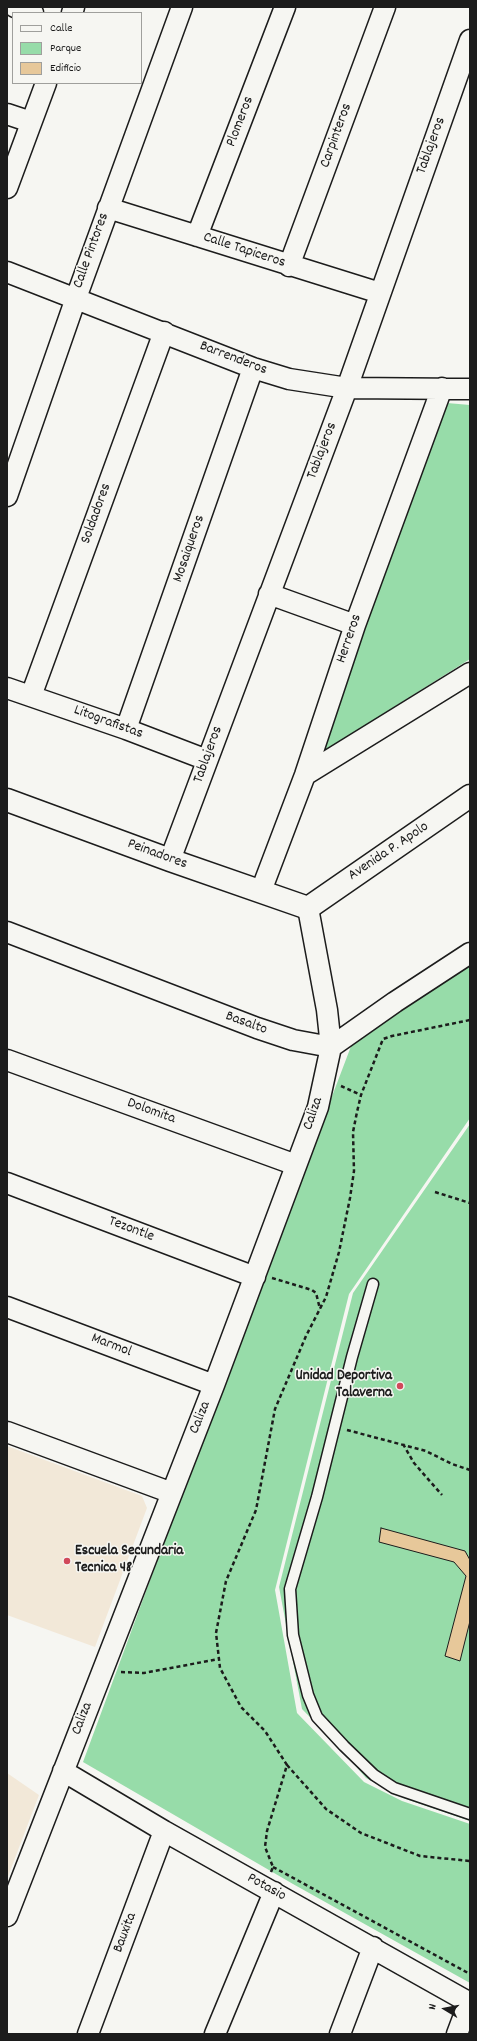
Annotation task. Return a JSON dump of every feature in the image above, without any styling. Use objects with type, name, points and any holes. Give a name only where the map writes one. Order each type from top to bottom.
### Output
[{"type":"street","points":[[15,7],[30,12]]},
{"type":"street","name":"Calle Pintores","points":[[7,496],[108,208],[182,7]]},
{"type":"street","name":"Plomeros","points":[[197,236],[285,7]]},
{"type":"street","name":"Carpinteros","points":[[290,266],[385,7]]},
{"type":"street","name":"Tablajeros","points":[[170,860],[347,388],[470,40]]},
{"type":"street","points":[[7,188],[46,84]]},
{"type":"street","points":[[7,114],[31,122]]},
{"type":"street","name":"Calle Tapiceros","points":[[108,208],[380,293]]},
{"type":"street","name":"Barrenderos","points":[[7,272],[253,368],[289,379],[347,388],[470,389]]},
{"type":"street","name":"Soldadores","points":[[31,696],[164,332]]},
{"type":"street","name":"Mosaiqueros","points":[[126,729],[253,368]]},
{"type":"street","name":"Herreros","points":[[261,891],[305,775],[355,625],[442,388]]},
{"type":"street","points":[[269,594],[355,625]]},
{"type":"street","points":[[305,775],[470,673]]},
{"type":"street","name":"Litografistas","points":[[7,688],[126,729],[207,760]]},
{"type":"street","name":"Avenida P. Apolo","points":[[308,908],[470,796]]},
{"type":"street","name":"Peinadores","points":[[7,800],[170,860],[308,908]]},
{"type":"street","name":"Caliza","points":[[7,1916],[214,1385],[318,1107],[332,1047],[327,1010],[308,908]]},
{"type":"street","name":"Basalto","points":[[7,932],[256,1028],[293,1040],[332,1047]]},
{"type":"street","points":[[332,1047],[395,1002],[470,953]]},
{"type":"street","name":"Dolomita","points":[[7,1060],[296,1165]]},
{"type":"street","name":"Tezontle","points":[[7,1183],[255,1277]]},
{"type":"street","name":"Marmol","points":[[7,1307],[214,1385]]},
{"type":"street","points":[[7,1432],[172,1493]]},
{"type":"street","name":"Potasio","points":[[63,1771],[164,1831],[469,2002]]},
{"type":"street","name":"Bauxita","points":[[88,2034],[164,1831]]},
{"type":"street","points":[[215,2034],[269,1889]]},
{"type":"street","points":[[340,2034],[373,1947]]},
{"type":"street","points":[[457,2034],[469,2002]]},
{"type":"lane","points":[[373,1284],[334,1426],[317,1497],[290,1589],[293,1635],[308,1695],[317,1717],[374,1775],[394,1788],[470,1814]]},
{"type":"path","points":[[470,1020],[383,1039],[361,1095],[353,1132],[354,1171],[339,1252],[326,1297],[306,1336],[275,1409],[256,1510],[226,1581],[216,1633],[220,1668],[241,1707],[264,1731],[287,1765],[326,1809],[361,1833],[420,1856],[470,1861]]},
{"type":"path","points":[[325,1080],[361,1095]]},
{"type":"path","points":[[435,1192],[470,1203]]},
{"type":"path","points":[[255,1277],[273,1278],[312,1290],[316,1293],[320,1310]]},
{"type":"path","points":[[334,1426],[426,1450],[452,1464],[470,1470]]},
{"type":"path","points":[[402,1444],[414,1463],[442,1495]]},
{"type":"path","points":[[104,1667],[122,1673],[144,1673],[219,1659]]},
{"type":"path","points":[[269,1889],[273,1867],[264,1847],[267,1831],[287,1765]]},
{"type":"path","points":[[273,1867],[470,1974]]},
{"type":"shaded area","name":"Escuela Secundaria Tecnica 48","points":[[7,1446],[142,1496],[147,1508],[95,1647],[7,1615]]},
{"type":"shaded area","points":[[7,1773],[39,1795],[7,1879]]},
{"type":"green space","points":[[447,403],[470,405],[470,659],[318,755]]},
{"type":"green space","points":[[470,962],[470,1118],[349,1294],[275,1590],[297,1713],[364,1782],[402,1801],[470,1824],[470,1983],[293,1884],[83,1762],[207,1426],[353,1041]]},
{"type":"green space","name":"Unidad Deportiva Talaverna","points":[[470,1124],[470,1821],[403,1798],[366,1778],[340,1748],[302,1709],[279,1587],[353,1293]]},
{"type":"building","points":[[381,1528],[465,1551],[470,1560],[470,1621],[460,1661],[445,1656],[466,1576],[454,1562],[379,1542]]},
{"type":"place","name":"Unidad Deportiva Talaverna","points":[[400,1386]]},
{"type":"place","name":"Escuela Secundaria Tecnica 48","points":[[67,1561]]}]
